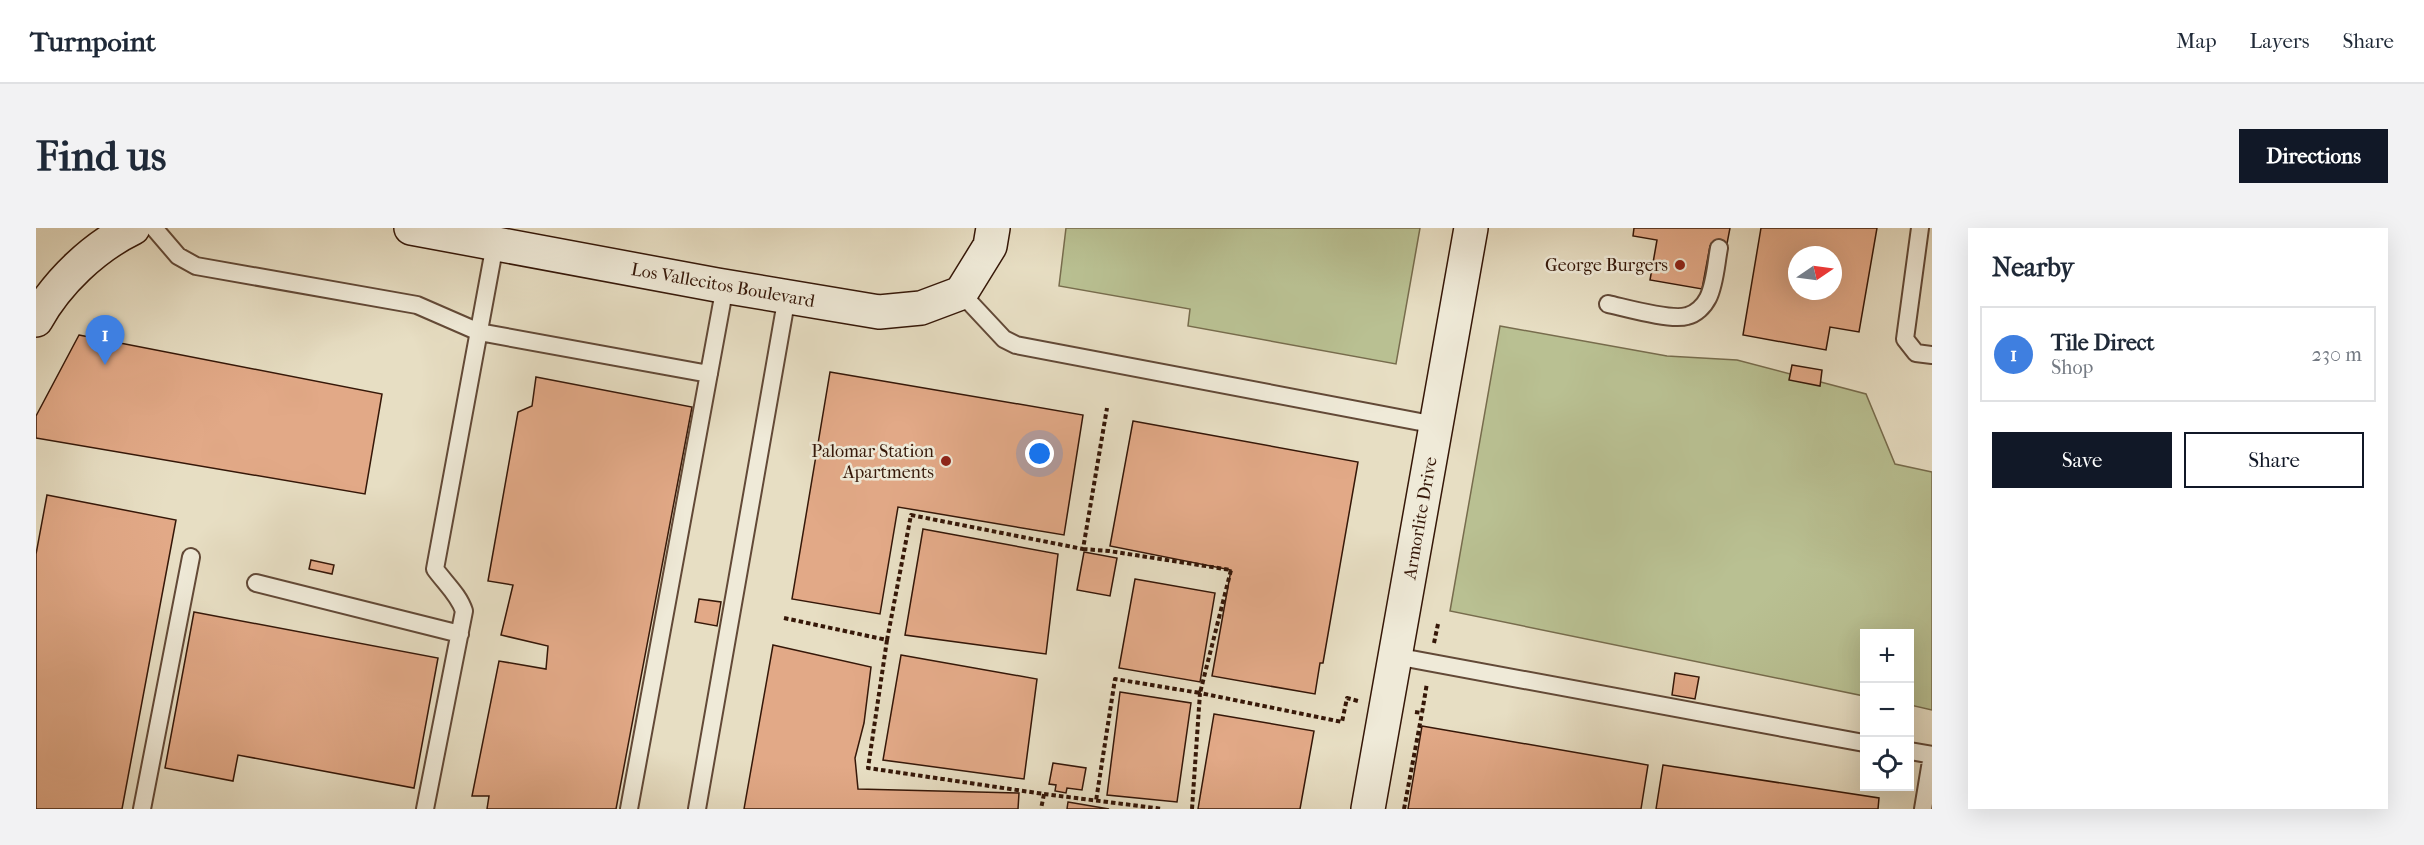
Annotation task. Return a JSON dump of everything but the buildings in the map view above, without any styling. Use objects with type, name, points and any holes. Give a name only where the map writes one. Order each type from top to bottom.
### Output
[{"type":"street","points":[[36,320],[72,273],[110,239],[133,228]]},
{"type":"street","name":"Los Vallecitos Boulevard","points":[[411,228],[879,312],[921,308],[961,293]]},
{"type":"street","points":[[961,293],[990,246],[993,228]]},
{"type":"street","name":"Armorlite Drive","points":[[1368,809],[1471,228]]},
{"type":"lane","points":[[154,228],[178,256],[196,266],[417,305],[479,332],[709,374]]},
{"type":"lane","points":[[1920,228],[1905,339],[1916,353],[1932,355]]},
{"type":"lane","points":[[425,809],[464,611],[460,599],[448,589],[435,569],[495,244]]},
{"type":"lane","points":[[1608,304],[1675,317],[1687,316],[1696,312],[1703,306],[1711,288],[1719,248]]},
{"type":"lane","points":[[629,809],[725,286]]},
{"type":"lane","points":[[961,293],[1004,339],[1016,345],[1436,425]]},
{"type":"lane","points":[[697,809],[787,296]]},
{"type":"lane","points":[[142,809],[190,557]]},
{"type":"lane","points":[[256,583],[460,634]]},
{"type":"lane","points":[[1395,656],[1860,742]]},
{"type":"lane","points":[[1914,752],[1932,755],[1923,809]]},
{"type":"path","points":[[1083,549],[1107,408]]},
{"type":"path","points":[[1163,809],[868,768],[887,640],[910,515],[1083,549],[1231,570],[1200,693],[1192,809]]},
{"type":"path","points":[[784,618],[887,640]]},
{"type":"path","points":[[1096,801],[1115,679],[1200,693],[1342,722]]},
{"type":"path","points":[[1404,809],[1422,713]]},
{"type":"path","points":[[1041,809],[1044,794]]},
{"type":"green space","points":[[1066,228],[1420,228],[1396,364],[1188,326],[1190,309],[1059,286]]},
{"type":"green space","points":[[1500,326],[1667,356],[1737,360],[1866,394],[1895,464],[1932,472],[1932,710],[1914,706],[1914,629],[1860,629],[1860,695],[1450,611]]},
{"type":"place","name":"George Burgers","points":[[1680,265]]},
{"type":"place","name":"Tile Direct","points":[[105,365]]},
{"type":"place","name":"Palomar Station Apartments","points":[[946,461]]}]
